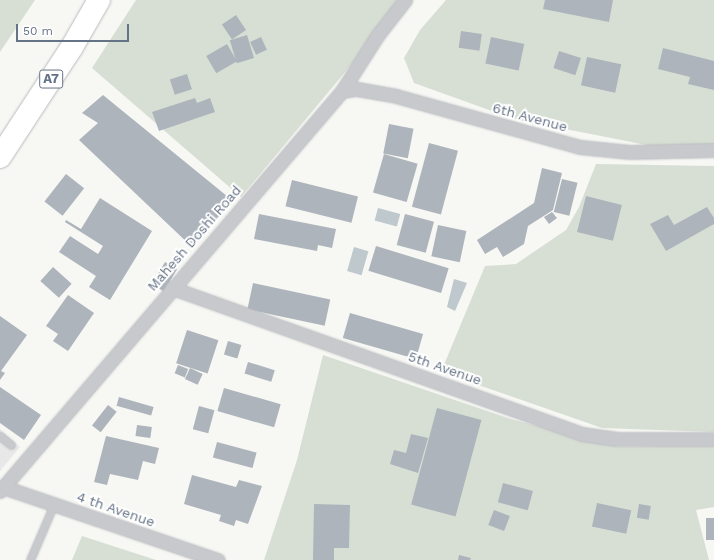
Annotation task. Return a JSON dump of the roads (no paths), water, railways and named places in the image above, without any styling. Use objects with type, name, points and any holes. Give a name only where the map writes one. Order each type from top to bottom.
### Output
[{"type":"highway","name":"A7","points":[[0,157],[99,0]]},
{"type":"street","name":"Mahesh Doshi Road","points":[[2,489],[172,288],[342,91],[377,36],[405,0]]},
{"type":"street","name":"6th Avenue","points":[[342,91],[357,89],[396,96],[580,147],[630,152],[714,150]]},
{"type":"street","name":"5th Avenue","points":[[172,288],[582,434],[616,439],[714,439]]},
{"type":"street","name":"4 th Avenue","points":[[2,489],[54,504],[218,560]]},
{"type":"lane","points":[[0,436],[12,445]]},
{"type":"lane","points":[[30,560],[54,504]]}]
